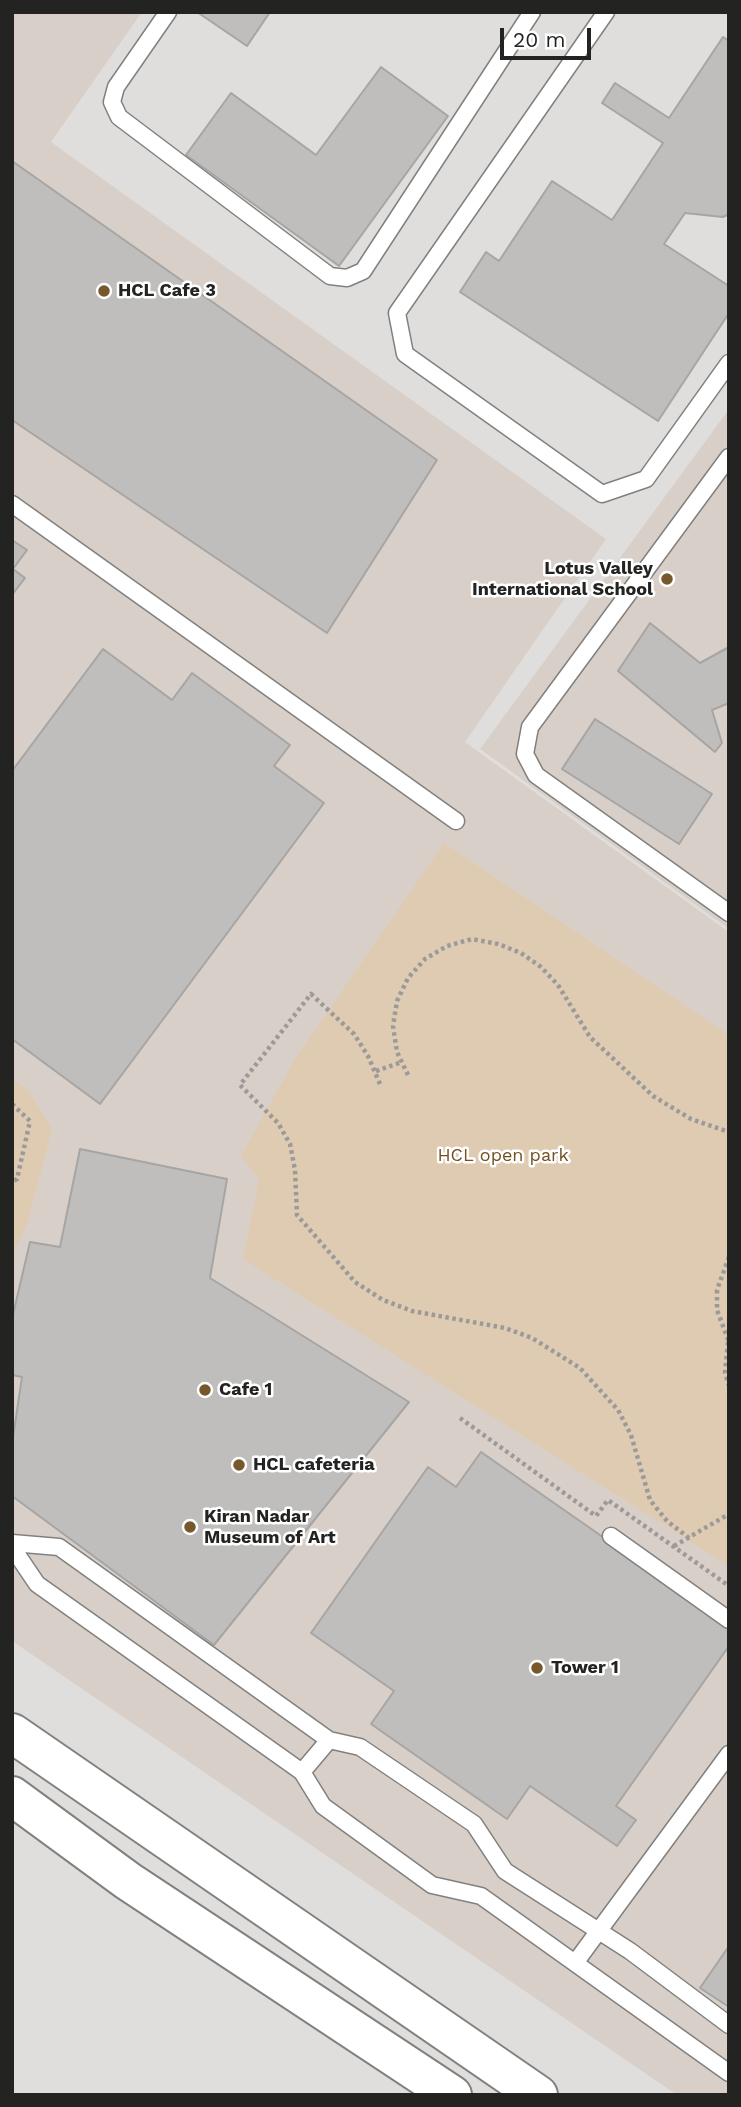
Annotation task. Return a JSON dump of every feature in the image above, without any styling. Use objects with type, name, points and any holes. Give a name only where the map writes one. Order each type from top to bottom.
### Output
[{"type":"street","points":[[12,1733],[538,2095]]},
{"type":"street","points":[[12,1796],[128,1881],[452,2095]]},
{"type":"lane","points":[[169,12],[116,87],[112,102],[119,117],[330,276],[347,278],[363,271],[532,12]]},
{"type":"lane","points":[[606,12],[397,313],[405,355],[602,494],[646,479],[729,363]]},
{"type":"lane","points":[[729,457],[530,727],[525,754],[536,775],[729,913]]},
{"type":"lane","points":[[12,503],[456,821]]},
{"type":"lane","points":[[611,1536],[729,1620]]},
{"type":"lane","points":[[12,1545],[59,1547],[329,1740],[360,1747],[474,1824],[505,1871],[600,1932],[729,2025]]},
{"type":"lane","points":[[12,1545],[37,1584],[302,1772],[323,1806],[432,1885],[481,1896],[729,2073]]},
{"type":"lane","points":[[302,1772],[329,1740]]},
{"type":"lane","points":[[575,1964],[729,1754]]},
{"type":"path","points":[[408,1075],[393,1026],[397,1001],[408,978],[425,959],[447,946],[472,939],[498,944],[521,953],[541,967],[558,985],[590,1037],[653,1096],[691,1119],[729,1132]]},
{"type":"path","points":[[380,1084],[376,1071],[354,1034],[311,994],[240,1086],[278,1123],[289,1144],[295,1170],[297,1215],[355,1282],[383,1300],[412,1311],[505,1328],[532,1338],[580,1368],[601,1388],[625,1423],[650,1500],[667,1521],[689,1538]]},
{"type":"path","points":[[376,1071],[402,1062]]},
{"type":"path","points":[[12,1104],[30,1121],[17,1180],[12,1182]]},
{"type":"path","points":[[729,1257],[717,1290],[717,1310],[728,1341],[725,1372],[729,1386]]},
{"type":"path","points":[[460,1418],[596,1516],[608,1500],[729,1586]]},
{"type":"path","points":[[674,1546],[729,1514]]},
{"type":"shaded area","points":[[12,12],[142,12],[51,142],[606,539],[465,742],[729,932],[729,2095],[677,2095],[12,1641]]},
{"type":"shaded area","name":"Lotus Valley International School","points":[[729,409],[729,929],[480,749]]},
{"type":"green space","name":"HCL open park","points":[[444,843],[729,1035],[729,1566],[243,1259],[259,1179],[241,1156],[295,1059]]},
{"type":"green space","points":[[12,1078],[29,1091],[52,1129],[28,1221],[12,1257]]},
{"type":"building","points":[[197,12],[270,12],[247,46]]},
{"type":"building","points":[[723,37],[729,41],[729,214],[723,217],[685,213],[664,244],[729,286],[729,313],[658,421],[460,292],[486,252],[499,261],[552,181],[612,220],[663,143],[602,103],[615,83],[669,118]]},
{"type":"building","points":[[381,67],[448,116],[339,266],[186,155],[231,93],[316,155]]},
{"type":"building","name":"HCL Cafe 3","points":[[12,161],[437,460],[327,633],[12,420]]},
{"type":"building","points":[[12,540],[27,550],[13,569],[25,578],[12,595]]},
{"type":"building","points":[[650,623],[700,663],[729,647],[729,703],[712,710],[722,743],[715,752],[618,671]]},
{"type":"building","points":[[103,649],[172,700],[192,673],[290,745],[274,766],[324,803],[100,1104],[12,1039],[12,771]]},
{"type":"building","points":[[595,719],[712,794],[679,844],[562,769]]},
{"type":"building","name":"Cafe 1","points":[[80,1149],[227,1179],[210,1278],[409,1402],[214,1645],[12,1496],[12,1444],[22,1377],[12,1375],[12,1319],[30,1242],[60,1247]]},
{"type":"building","name":"Tower 1","points":[[481,1452],[729,1625],[729,1646],[616,1806],[636,1820],[617,1846],[530,1786],[507,1819],[371,1724],[394,1691],[311,1633],[428,1467],[456,1487]]},
{"type":"building","points":[[729,1946],[729,2007],[700,1988]]},
{"type":"place","name":"HCL Cafe 3","points":[[104,291]]},
{"type":"place","name":"Lotus Valley International School","points":[[667,579]]},
{"type":"place","name":"Cafe 1","points":[[205,1390]]},
{"type":"place","name":"HCL cafeteria","points":[[239,1465]]},
{"type":"place","name":"Kiran Nadar Museum of Art","points":[[190,1527]]},
{"type":"place","name":"Tower 1","points":[[537,1668]]}]
